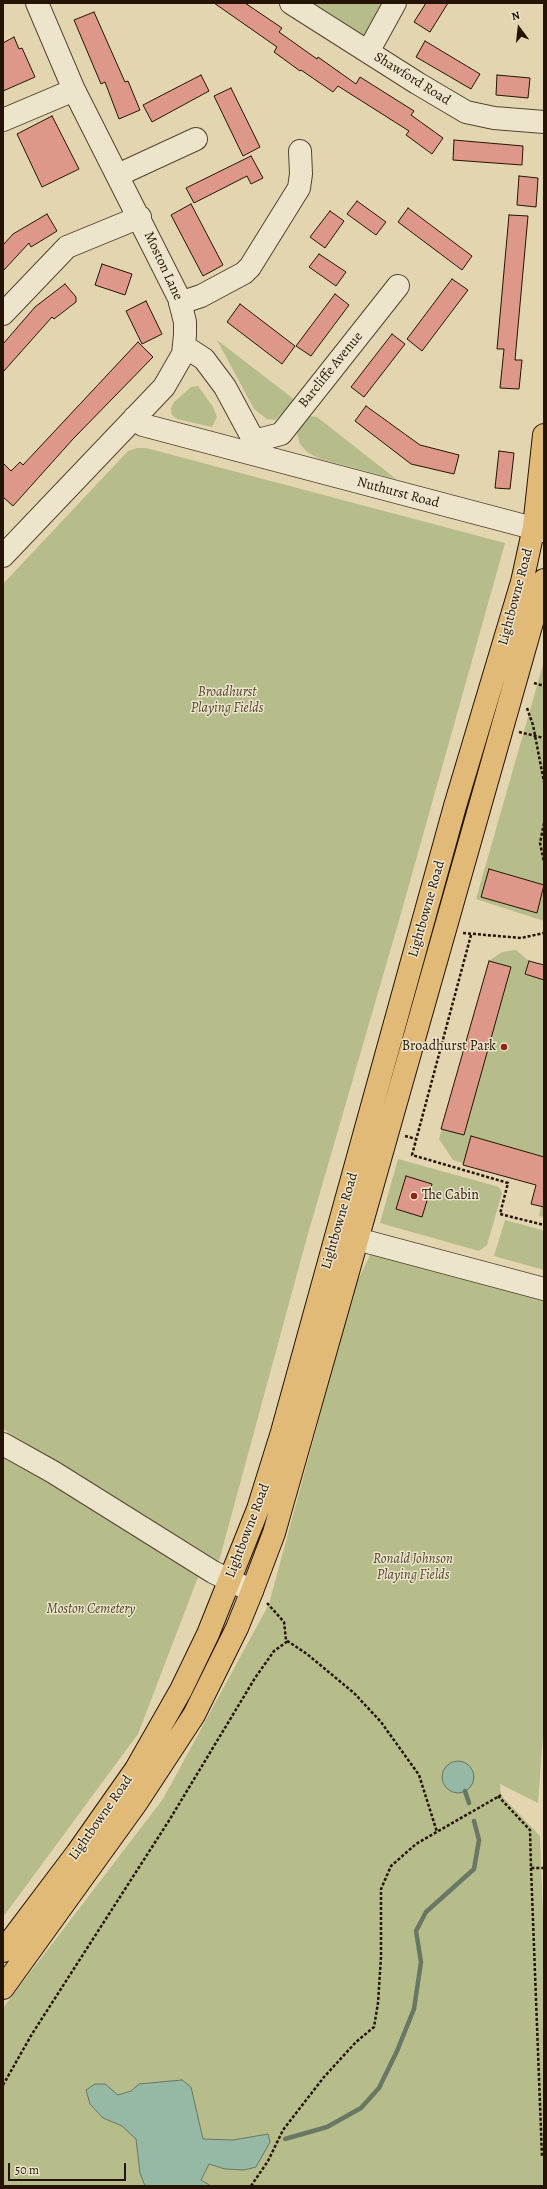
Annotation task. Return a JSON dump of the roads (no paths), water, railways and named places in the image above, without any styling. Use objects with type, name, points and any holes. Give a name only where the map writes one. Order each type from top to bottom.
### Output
[{"type":"main road","name":"Lightbowne Road","points":[[3,1988],[137,1802],[200,1703],[237,1628],[274,1533],[346,1237],[455,806],[539,529],[544,435]]},
{"type":"main road","name":"Lightbowne Road","points":[[3,1951],[77,1853],[136,1769],[181,1690],[208,1634],[258,1509],[446,928],[544,580]]},
{"type":"street","name":"Moston Lane","points":[[3,556],[164,387],[176,368],[184,346],[185,322],[180,302],[140,217],[74,90],[37,3]]},
{"type":"street","points":[[368,52],[395,3]]},
{"type":"street","name":"Shawford Road","points":[[296,4],[368,52],[466,112],[494,118],[544,122]]},
{"type":"street","points":[[3,120],[74,90]]},
{"type":"street","points":[[118,175],[196,138]]},
{"type":"street","points":[[180,302],[201,296],[244,273],[250,268],[299,188],[301,174],[300,151]]},
{"type":"street","points":[[3,314],[67,247],[140,217]]},
{"type":"street","name":"Barcliffe Avenue","points":[[254,448],[281,434],[398,286]]},
{"type":"street","points":[[184,346],[197,353],[212,367],[225,387],[254,448]]},
{"type":"street","name":"Nuthurst Road","points":[[134,418],[143,425],[254,448],[461,510],[539,529]]},
{"type":"street","points":[[346,1237],[544,1289]]},
{"type":"street","points":[[3,1444],[229,1581],[252,1591]]},
{"type":"street","points":[[181,1690],[200,1703]]},
{"type":"waterway","points":[[465,1791],[469,1803]]},
{"type":"waterway","points":[[285,2139],[327,2127],[361,2108],[379,2088],[397,2051],[414,2009],[421,1962],[416,1931],[426,1912],[474,1869],[479,1840],[474,1821]]},
{"type":"place","name":"Broadhurst Park","points":[[504,1047]]},
{"type":"place","name":"The Cabin","points":[[414,1196]]},
{"type":"park label","name":"Broadhurst Playing Fields","points":[[227,702]]},
{"type":"park label","name":"Ronald Johnson Playing Fields","points":[[413,1568]]},
{"type":"park label","name":"Moston Cemetery","points":[[91,1610]]}]
